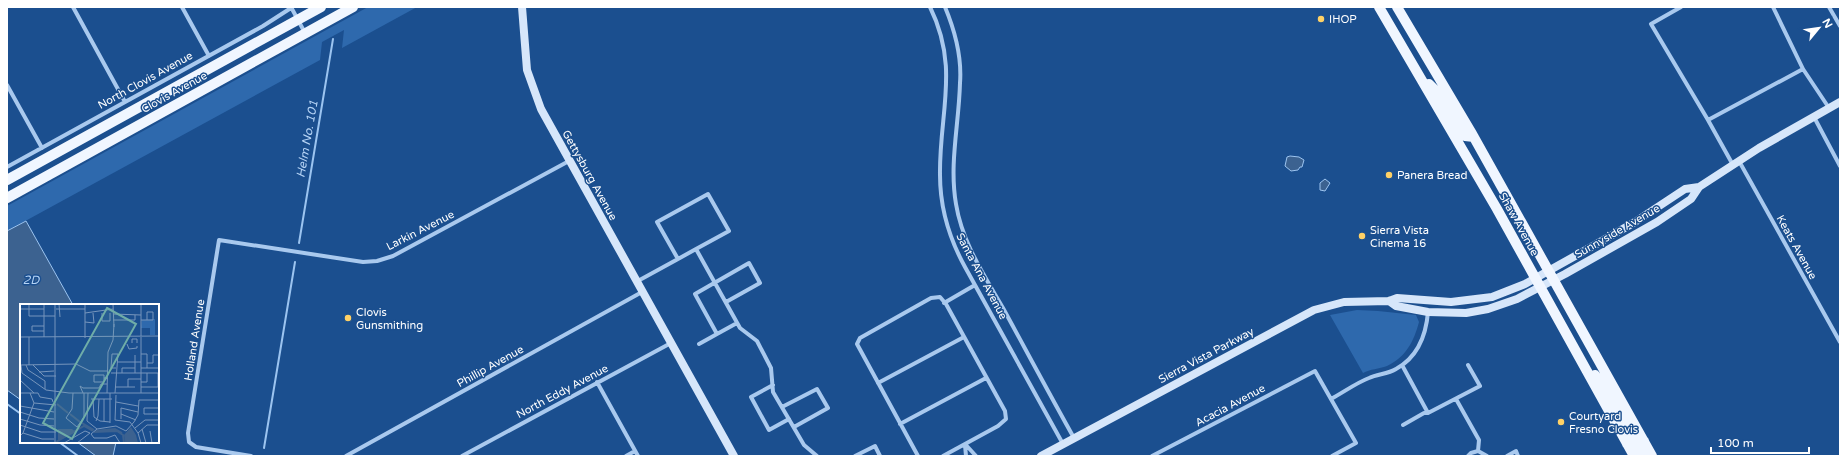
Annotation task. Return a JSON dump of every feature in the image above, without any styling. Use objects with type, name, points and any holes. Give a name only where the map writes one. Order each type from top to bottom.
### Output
[{"type":"main road","name":"Clovis Avenue","points":[[7,180],[321,7]]},
{"type":"main road","name":"Clovis Avenue","points":[[7,198],[354,7]]},
{"type":"main road","name":"Gettysburg Avenue","points":[[522,7],[524,56],[530,81],[540,109],[734,456]]},
{"type":"main road","name":"Shaw Avenue","points":[[1379,7],[1541,287],[1634,456]]},
{"type":"main road","name":"Shaw Avenue","points":[[1397,7],[1474,137],[1652,456]]},
{"type":"main road","points":[[1418,73],[1439,94],[1462,132],[1469,137],[1474,137]]},
{"type":"main road","name":"Sunnyside Avenue","points":[[1541,287],[1657,222],[1691,199],[1700,187],[1774,138],[1840,102]]},
{"type":"main road","name":"Sunnyside Avenue","points":[[1535,278],[1630,225],[1685,189],[1700,187]]},
{"type":"main road","name":"Sierra Vista Parkway","points":[[1041,456],[1314,310],[1344,302],[1388,301],[1397,298],[1440,302],[1462,302],[1492,298],[1535,278]]},
{"type":"main road","name":"Sierra Vista Parkway","points":[[1388,301],[1396,306],[1428,312],[1460,313],[1479,311],[1506,304],[1541,287]]},
{"type":"main road","points":[[1428,312],[1435,307],[1470,306],[1492,298]]},
{"type":"main road","points":[[1576,351],[1605,388],[1633,438],[1644,441]]},
{"type":"main road","points":[[1627,444],[1635,445],[1643,456]]},
{"type":"street","points":[[73,7],[125,102]]},
{"type":"street","points":[[182,7],[208,56]]},
{"type":"street","points":[[291,7],[305,34]]},
{"type":"street","name":"North Clovis Avenue","points":[[7,167],[263,26],[291,7]]},
{"type":"street","name":"Santa Ana Avenue","points":[[930,7],[939,29],[947,75],[947,98],[940,165],[942,203],[945,219],[954,246],[1063,444]]},
{"type":"street","name":"Santa Ana Avenue","points":[[945,7],[956,39],[961,82],[953,166],[954,192],[958,217],[973,254],[1074,438]]},
{"type":"street","name":"Keats Avenue","points":[[1681,7],[1651,24],[1708,120],[1736,163],[1840,342]]},
{"type":"street","points":[[1773,7],[1803,69],[1828,108]]},
{"type":"street","points":[[1829,7],[1840,26]]},
{"type":"street","points":[[1708,120],[1803,69]]},
{"type":"street","points":[[7,85],[42,148]]},
{"type":"street","points":[[1814,116],[1840,166]]},
{"type":"street","name":"Larkin Avenue","points":[[219,240],[363,262],[377,261],[399,253],[569,161]]},
{"type":"street","points":[[636,282],[678,259],[696,249],[729,231],[708,194],[657,222],[678,259]]},
{"type":"street","name":"Holland Avenue","points":[[219,240],[188,433],[190,442],[196,447],[251,456]]},
{"type":"street","points":[[696,249],[740,328],[757,341],[771,368],[773,392],[804,445],[817,456]]},
{"type":"street","points":[[717,334],[695,294],[749,263],[760,283],[726,302]]},
{"type":"street","points":[[944,303],[975,285]]},
{"type":"street","name":"Phillip Avenue","points":[[346,456],[642,292]]},
{"type":"street","points":[[918,456],[857,344],[860,338],[930,298],[940,297],[1005,411],[1006,419],[998,426],[943,456]]},
{"type":"street","points":[[1332,456],[1356,443],[1331,399],[1360,382],[1396,369],[1411,357],[1423,338],[1427,326],[1428,312]]},
{"type":"street","points":[[699,344],[737,323]]},
{"type":"street","points":[[878,383],[964,337]]},
{"type":"street","name":"North Eddy Avenue","points":[[462,456],[671,343]]},
{"type":"street","points":[[1402,365],[1428,413]]},
{"type":"street","points":[[1403,425],[1424,413],[1428,413],[1480,386],[1468,365]]},
{"type":"street","name":"Acacia Avenue","points":[[1152,456],[1315,371],[1331,399]]},
{"type":"street","points":[[900,424],[986,378]]},
{"type":"street","points":[[597,382],[638,456]]},
{"type":"street","points":[[773,385],[751,397],[769,430],[789,419]]},
{"type":"street","points":[[782,407],[817,389],[821,395],[828,408],[794,427]]},
{"type":"street","points":[[1456,399],[1479,440],[1478,451]]},
{"type":"street","points":[[965,444],[966,456]]},
{"type":"street","points":[[965,444],[976,456]]},
{"type":"street","points":[[855,456],[875,446],[880,456]]},
{"type":"street","points":[[626,456],[635,451]]},
{"type":"street","points":[[1468,456],[1478,451]]},
{"type":"street","points":[[1478,451],[1487,456]]},
{"type":"street","points":[[1507,456],[1516,451],[1518,456]]},
{"type":"shaded area","points":[[368,7],[417,7],[342,48],[344,30],[322,42],[320,60],[7,231],[7,206]]},
{"type":"shaded area","points":[[1357,310],[1416,315],[1419,322],[1415,336],[1404,353],[1394,362],[1387,366],[1363,373],[1330,315]]},
{"type":"water","points":[[1287,157],[1299,157],[1304,160],[1302,167],[1298,170],[1291,171],[1285,166]]},
{"type":"water","points":[[1325,179],[1330,183],[1325,191],[1320,190],[1320,183]]},
{"type":"water","name":"2D","points":[[26,221],[72,304],[20,304],[20,399],[7,390],[7,231]]},
{"type":"water","points":[[78,443],[116,443],[113,456],[96,456]]},
{"type":"waterway","name":"Helm No. 101","points":[[299,243],[333,39]]},
{"type":"waterway","name":"Helm No. 101","points":[[264,448],[295,262]]},
{"type":"waterway","points":[[7,404],[20,413]]},
{"type":"waterway","points":[[60,443],[78,456]]},
{"type":"place","name":"IHOP","points":[[1321,19]]},
{"type":"place","name":"Panera Bread","points":[[1389,175]]},
{"type":"place","name":"Sierra Vista Cinema 16","points":[[1362,236]]},
{"type":"place","name":"Clovis Gunsmithing","points":[[348,318]]},
{"type":"place","name":"Courtyard Fresno Clovis","points":[[1561,422]]}]
